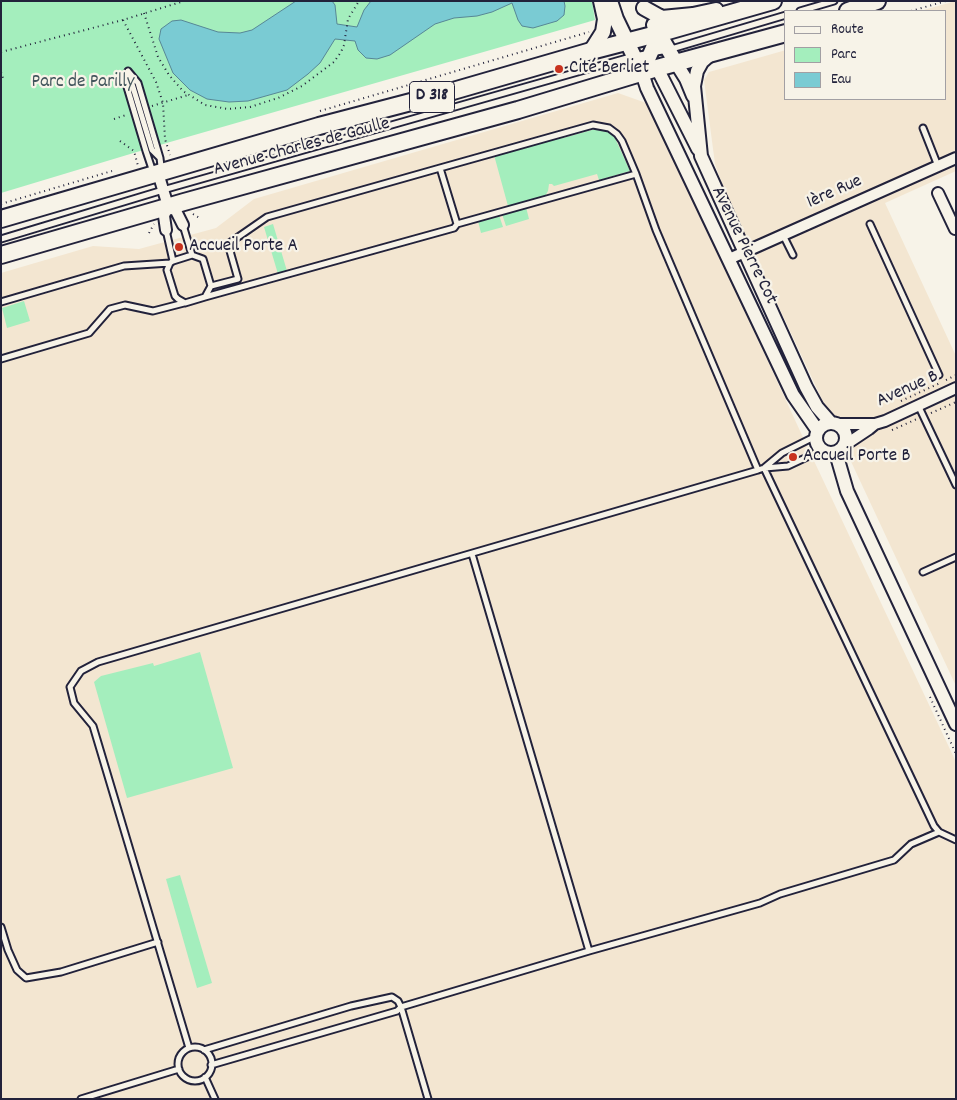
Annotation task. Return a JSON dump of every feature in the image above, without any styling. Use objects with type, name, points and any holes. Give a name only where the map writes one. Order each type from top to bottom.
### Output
[{"type":"main road","points":[[591,51],[603,32],[604,19],[601,1]]},
{"type":"main road","points":[[610,1],[630,49],[649,71]]},
{"type":"main road","points":[[649,71],[650,53],[667,47],[751,7],[773,1]]},
{"type":"main road","points":[[851,10],[877,1]]},
{"type":"main road","points":[[642,5],[662,18],[693,15],[731,6],[751,7]]},
{"type":"main road","points":[[642,5],[667,47]]},
{"type":"main road","points":[[667,47],[712,54],[784,33]]},
{"type":"main road","name":"Avenue Charles de Gaulle","points":[[1,219],[156,164],[319,126],[453,91],[591,51],[667,47]]},
{"type":"main road","name":"Avenue Charles de Gaulle","points":[[1,256],[168,206],[518,110],[649,71],[667,47]]},
{"type":"street","name":"Avenue Pierre Cot","points":[[667,47],[686,78],[695,101]]},
{"type":"street","name":"Avenue Pierre Cot","points":[[701,156],[694,86],[697,71],[702,62],[712,54]]},
{"type":"street","name":"Avenue Pierre Cot","points":[[649,71],[701,156],[806,387],[817,407],[833,423]]},
{"type":"street","name":"Avenue Pierre Cot","points":[[649,71],[647,88],[793,395],[817,434]]},
{"type":"street","name":"1ère Rue","points":[[729,260],[956,158]]},
{"type":"street","points":[[156,164],[168,206],[164,216],[166,230]]},
{"type":"street","points":[[938,193],[956,229]]},
{"type":"street","points":[[168,206],[176,211],[183,225]]},
{"type":"street","name":"Avenue B","points":[[833,423],[875,424],[956,388]]},
{"type":"street","points":[[840,449],[826,452],[822,450],[817,441],[817,434],[821,427],[833,423],[840,426],[846,433],[840,449],[847,491],[956,724]]},
{"type":"street","name":"Avenue B","points":[[840,449],[875,424]]},
{"type":"lane","points":[[803,10],[834,1]]},
{"type":"lane","points":[[667,47],[784,16]]},
{"type":"lane","points":[[1,239],[164,190],[560,78],[630,49],[650,53]]},
{"type":"lane","points":[[128,71],[138,83],[156,164]]},
{"type":"lane","points":[[128,71],[127,86],[156,164]]},
{"type":"lane","points":[[128,71],[156,164]]},
{"type":"lane","points":[[205,297],[211,286],[238,278],[228,244],[267,218],[593,125],[600,125],[608,128],[622,141],[656,230],[758,470]]},
{"type":"lane","points":[[923,128],[938,166]]},
{"type":"lane","points":[[152,150],[156,164]]},
{"type":"lane","points":[[440,168],[457,224]]},
{"type":"lane","points":[[1,359],[88,333],[110,309],[125,305],[153,311],[185,303],[454,228],[457,224],[636,174]]},
{"type":"lane","points":[[870,224],[939,374]]},
{"type":"lane","points":[[183,225],[192,255]]},
{"type":"lane","points":[[166,230],[172,262],[167,270],[174,296],[185,303]]},
{"type":"lane","points":[[783,235],[793,255]]},
{"type":"lane","points":[[1,302],[124,266],[172,262],[192,255],[203,259],[211,286]]},
{"type":"lane","points":[[918,405],[956,485]]},
{"type":"lane","points":[[764,468],[782,453],[817,434]]},
{"type":"lane","points":[[189,1048],[93,726],[74,703],[70,687],[81,671],[98,662],[764,468],[788,466],[822,450]]},
{"type":"lane","points":[[764,468],[934,826],[940,832],[955,840]]},
{"type":"lane","points":[[472,554],[590,951]]},
{"type":"lane","points":[[923,572],[956,557]]},
{"type":"lane","points":[[211,1065],[397,1011],[401,1007],[590,951],[760,903],[780,894],[894,860],[911,844],[940,832]]},
{"type":"lane","points":[[1,927],[17,970],[26,978],[61,972],[158,942]]},
{"type":"lane","points":[[204,1050],[209,1056],[211,1065],[205,1077],[201,1080],[185,1078],[179,1069],[179,1059],[189,1048],[204,1050],[351,1006],[392,997],[398,1001],[401,1007],[428,1099]]},
{"type":"lane","points":[[81,1099],[179,1069]]},
{"type":"lane","points":[[205,1077],[215,1099]]},
{"type":"path","points":[[1,52],[123,20],[184,1]]},
{"type":"path","points":[[144,13],[158,57],[168,75],[183,91],[205,105],[228,108],[250,107],[278,98],[302,86],[334,62],[344,46],[348,19],[359,1]]},
{"type":"path","points":[[914,10],[946,1]]},
{"type":"path","points":[[123,20],[156,82],[163,103],[166,139],[170,155]]},
{"type":"path","points":[[321,110],[594,31]]},
{"type":"path","points":[[1,72],[3,78]]},
{"type":"path","points":[[1,204],[113,171]]},
{"type":"path","points":[[188,214],[194,214],[201,219]]},
{"type":"shaded area","points":[[956,1],[956,171],[885,203],[956,356],[956,686],[724,190],[715,164],[704,80],[709,72],[784,51],[784,100],[947,100],[947,10],[924,10]]},
{"type":"shaded area","points":[[618,93],[649,104],[956,762],[956,1099],[1,1099],[1,273],[93,246],[139,249],[216,228],[254,199]]},
{"type":"green space","name":"Parc de Parilly","points":[[1,1],[592,1],[595,20],[170,142],[1,193]]},
{"type":"green space","points":[[599,128],[607,130],[615,138],[630,171],[599,180],[597,174],[554,186],[549,184],[545,196],[508,206],[494,155]]},
{"type":"green space","points":[[526,207],[529,219],[506,226],[502,214]]},
{"type":"green space","points":[[499,215],[503,227],[481,233],[478,221]]},
{"type":"green space","points":[[273,224],[287,271],[278,274],[264,227]]},
{"type":"green space","points":[[24,301],[30,321],[7,328],[2,308]]},
{"type":"green space","points":[[200,652],[233,768],[127,798],[94,682],[101,676],[153,663],[154,666]]},
{"type":"green space","points":[[180,875],[212,983],[197,988],[166,879]]},
{"type":"water","points":[[296,1],[332,1],[335,5],[337,24],[357,27],[364,10],[371,1],[564,1],[565,6],[564,15],[557,21],[533,28],[522,26],[512,3],[477,16],[454,18],[435,24],[390,55],[377,59],[366,58],[358,50],[355,41],[335,39],[320,63],[287,90],[248,101],[229,102],[207,99],[190,90],[173,73],[159,39],[161,29],[172,21],[181,20],[218,32],[240,33],[252,30]]},
{"type":"place","name":"Cité Berliet","points":[[559,69]]},
{"type":"place","name":"Accueil Porte A","points":[[179,247]]},
{"type":"place","name":"Accueil Porte B","points":[[793,457]]}]
